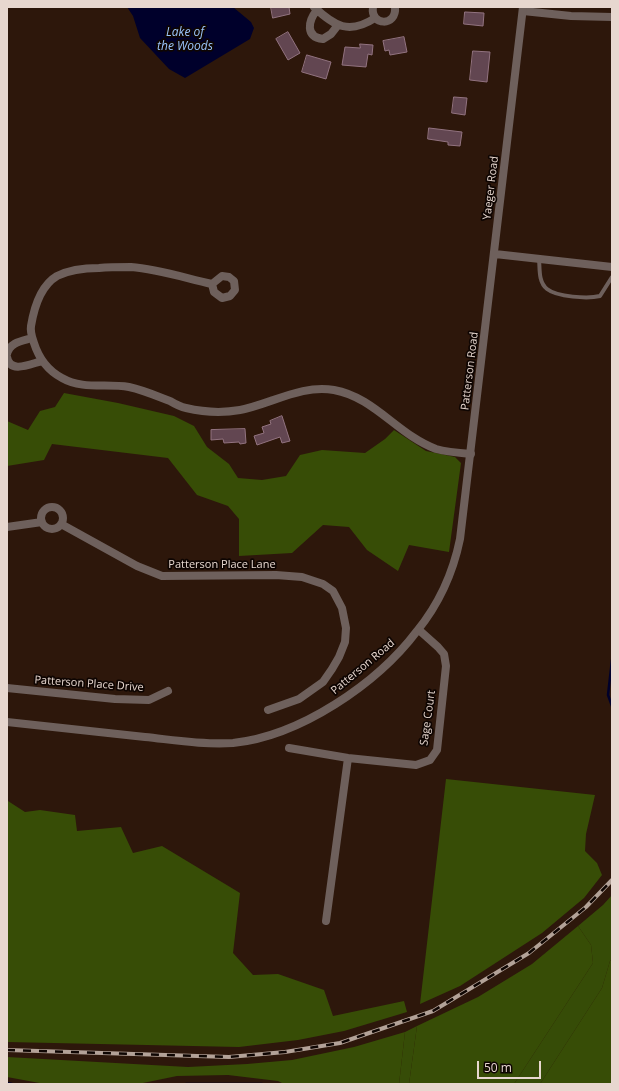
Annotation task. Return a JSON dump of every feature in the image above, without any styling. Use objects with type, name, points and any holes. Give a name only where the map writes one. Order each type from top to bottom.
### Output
[{"type":"street","points":[[373,7],[372,11],[375,18],[381,22],[389,21],[394,15],[395,7]]},
{"type":"street","points":[[338,25],[331,34],[323,39],[315,38],[310,33],[310,26],[315,8],[332,22],[338,25],[350,27],[366,23],[375,18]]},
{"type":"street","points":[[523,9],[571,16],[612,17]]},
{"type":"street","name":"Yaeger Road","points":[[495,254],[523,9]]},
{"type":"street","points":[[495,254],[612,266]]},
{"type":"street","name":"Patterson Road","points":[[7,722],[185,742],[216,744],[234,742],[289,729],[309,720],[366,682],[382,668],[409,642],[418,630],[441,594],[452,571],[457,555],[462,526],[495,254]]},
{"type":"street","points":[[212,284],[131,267],[88,268],[70,271],[50,282],[38,300],[34,310],[30,332],[42,361],[50,370],[64,379],[83,386],[110,385],[130,387],[186,408],[209,411],[238,410],[316,388],[333,389],[350,394],[364,401],[412,436],[426,444],[442,450],[471,454]]},
{"type":"street","points":[[32,338],[15,343],[9,348],[7,355],[8,362],[13,367],[20,367],[42,361]]},
{"type":"street","points":[[54,508],[60,511],[63,517],[62,524],[56,528],[49,529],[42,522],[42,514],[47,509],[54,508]]},
{"type":"street","points":[[7,527],[42,522]]},
{"type":"street","name":"Patterson Place Lane","points":[[62,524],[137,566],[162,576],[276,575],[302,577],[322,584],[332,591],[343,614],[346,628],[345,642],[339,656],[323,682],[299,699],[268,710]]},
{"type":"street","name":"Sage Court","points":[[289,748],[348,758],[416,766],[430,760],[437,750],[446,666],[444,654],[418,630]]},
{"type":"street","name":"Patterson Place Drive","points":[[7,688],[115,699],[149,700],[168,691]]},
{"type":"street","points":[[326,921],[348,758]]},
{"type":"lane","points":[[539,259],[540,277],[546,289],[560,294],[591,298],[600,296],[612,277]]},
{"type":"green space","points":[[64,393],[118,403],[174,416],[194,426],[207,447],[229,464],[238,478],[262,480],[286,476],[300,455],[322,450],[365,453],[385,439],[394,430],[426,451],[455,457],[461,463],[449,552],[409,545],[398,571],[367,550],[349,527],[323,525],[292,553],[239,556],[239,519],[228,506],[197,495],[168,458],[52,444],[44,460],[7,466],[7,421],[28,430],[40,411],[55,407]]},
{"type":"green space","points":[[446,779],[595,795],[586,834],[585,851],[597,863],[602,875],[584,898],[542,933],[460,986],[420,1004]]},
{"type":"green space","points":[[7,789],[8,801],[25,812],[40,810],[75,815],[77,831],[121,827],[133,853],[162,846],[240,893],[233,953],[253,975],[278,974],[324,990],[333,1016],[404,1001],[407,1012],[344,1031],[298,1040],[239,1047],[7,1042]]},
{"type":"green space","points":[[612,895],[612,959],[610,961],[602,988],[540,1084],[514,1084],[593,963],[591,945],[578,926],[603,905]]},
{"type":"green space","points":[[578,926],[591,945],[593,963],[514,1084],[409,1084],[417,1026],[478,997],[532,964]]},
{"type":"green space","points":[[612,959],[612,1084],[540,1084],[602,988],[610,961]]},
{"type":"green space","points":[[417,1026],[409,1084],[399,1084],[405,1032]]},
{"type":"green space","points":[[405,1032],[399,1084],[284,1084],[278,1081],[228,1075],[177,1076],[138,1084],[45,1084],[7,1077],[7,1057],[188,1067],[247,1064],[292,1060],[354,1047]]},
{"type":"water","name":"Lake of the Woods","points":[[127,7],[233,7],[251,22],[254,28],[250,39],[185,78],[169,69],[140,38],[133,16]]},
{"type":"building","points":[[271,7],[289,7],[290,14],[273,18]]},
{"type":"building","points":[[465,12],[484,13],[483,26],[464,24]]},
{"type":"building","points":[[288,32],[300,53],[288,60],[276,39]]},
{"type":"building","points":[[404,37],[407,52],[390,55],[389,50],[385,51],[383,41]]},
{"type":"building","points":[[360,44],[373,45],[372,55],[368,54],[366,67],[342,65],[345,47],[360,48]]},
{"type":"building","points":[[473,51],[490,52],[487,82],[470,80]]},
{"type":"building","points":[[307,55],[331,62],[326,79],[302,72]]},
{"type":"building","points":[[454,97],[467,98],[465,115],[452,113]]},
{"type":"building","points":[[429,128],[462,132],[460,146],[448,145],[448,142],[428,139]]},
{"type":"building","points":[[282,416],[290,441],[282,443],[280,437],[257,445],[254,436],[264,433],[262,427],[271,424],[270,421]]},
{"type":"building","points":[[245,429],[246,443],[224,443],[223,439],[211,440],[211,430]]},
{"type":"waterway","points":[[612,660],[608,695],[612,706]]},
{"type":"waterway","points":[[7,1083],[12,1084]]},
{"type":"waterway","points":[[186,1084],[262,1084]]},
{"type":"railway","points":[[7,1050],[229,1057],[285,1052],[340,1043],[433,1011],[529,953],[586,907],[612,880]]}]
